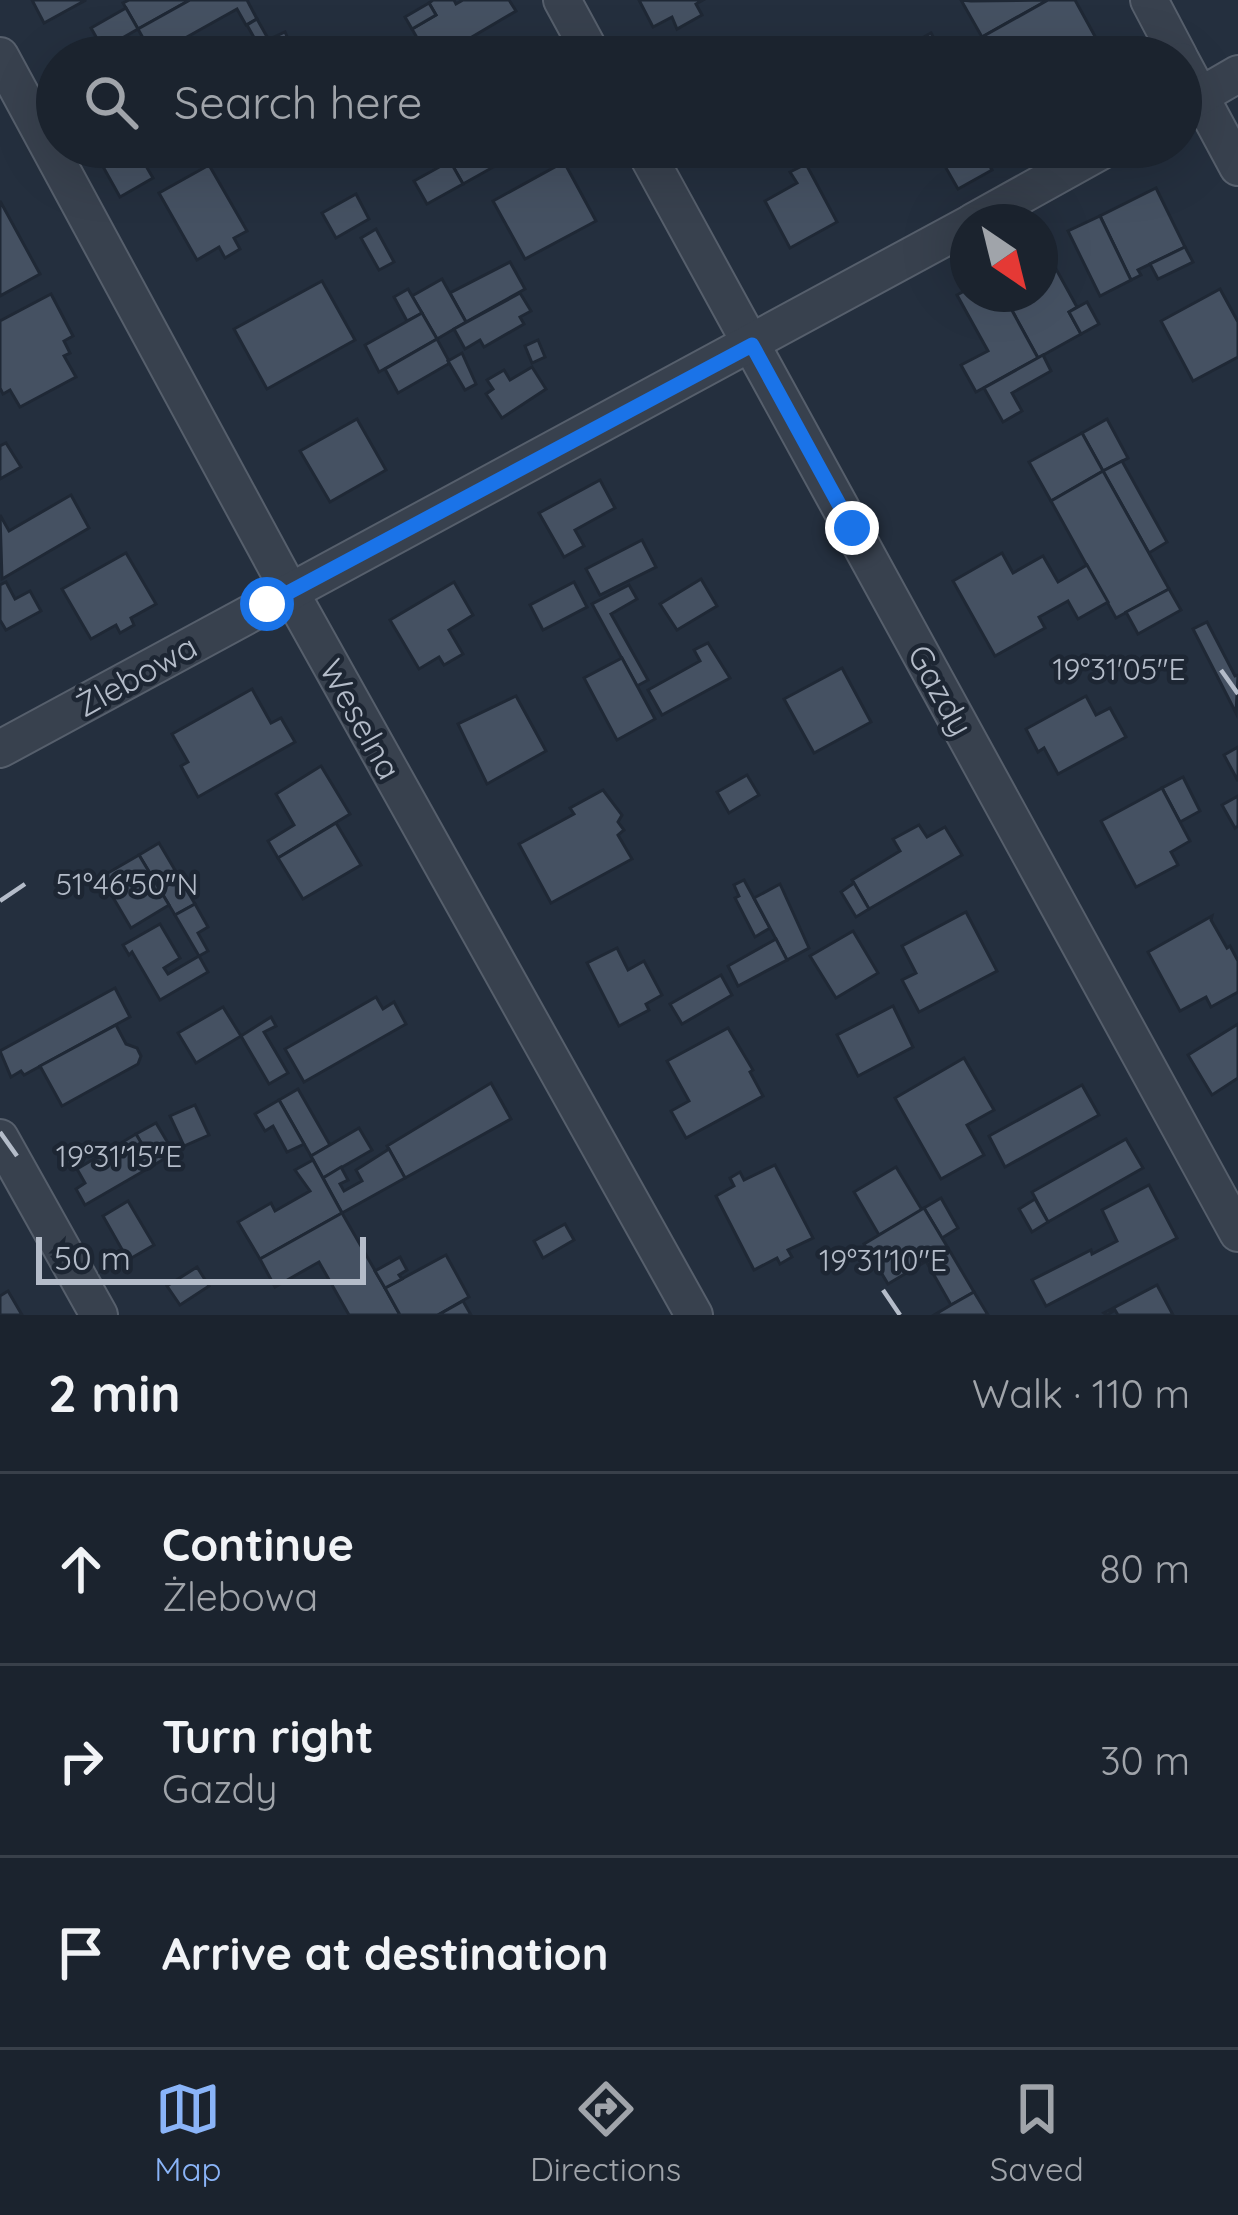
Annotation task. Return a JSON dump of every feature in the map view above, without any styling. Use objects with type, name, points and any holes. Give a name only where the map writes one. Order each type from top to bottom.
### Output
[{"type":"street","points":[[562,0],[582,36]]},
{"type":"street","points":[[1149,0],[1168,36]]},
{"type":"street","name":"Weselna","points":[[0,56],[36,123]]},
{"type":"street","points":[[1202,95],[1238,74]]},
{"type":"street","points":[[1202,118],[1238,166]]},
{"type":"street","name":"Weselna","points":[[61,168],[289,590],[694,1315]]},
{"type":"street","name":"Gazdy","points":[[655,168],[1238,1233]]},
{"type":"street","name":"Żlebowa","points":[[1007,204],[1071,168]]},
{"type":"street","name":"Żlebowa","points":[[0,749],[950,236]]},
{"type":"street","points":[[0,1138],[99,1315]]},
{"type":"building","points":[[32,0],[86,0],[44,23]]},
{"type":"building","points":[[190,0],[138,29],[123,3]]},
{"type":"building","points":[[190,0],[247,0],[257,19],[246,25],[237,9],[189,36],[142,36],[138,29]]},
{"type":"building","points":[[509,0],[516,11],[474,36],[416,36],[412,29],[436,15],[429,3]]},
{"type":"building","points":[[639,0],[703,0],[696,4],[702,15],[677,29],[672,17],[653,27]]},
{"type":"building","points":[[961,0],[1048,0],[984,36]]},
{"type":"building","points":[[1048,0],[1075,0],[1095,36],[984,36]]},
{"type":"building","points":[[429,3],[436,15],[412,29],[405,17]]},
{"type":"building","points":[[126,8],[138,29],[126,36],[96,36],[91,28]]},
{"type":"building","points":[[257,19],[267,36],[253,36],[247,25]]},
{"type":"building","points":[[104,168],[147,168],[153,178],[120,197]]},
{"type":"building","points":[[211,168],[247,231],[234,238],[240,249],[225,258],[219,247],[197,260],[159,193]]},
{"type":"building","points":[[437,168],[454,168],[463,184],[427,204],[414,181]]},
{"type":"building","points":[[454,168],[492,168],[463,184]]},
{"type":"building","points":[[553,168],[567,168],[596,221],[525,259],[493,201]]},
{"type":"building","points":[[808,168],[837,222],[790,248],[765,201],[797,183],[790,172]]},
{"type":"building","points":[[946,168],[991,168],[992,170],[958,189]]},
{"type":"building","points":[[1156,188],[1185,247],[1138,270],[1141,275],[1131,280],[1100,216]]},
{"type":"building","points":[[356,194],[369,219],[336,238],[322,213]]},
{"type":"building","points":[[0,201],[40,274],[0,296]]},
{"type":"building","points":[[1100,216],[1131,280],[1100,296],[1068,231]]},
{"type":"building","points":[[376,229],[394,262],[379,270],[361,238]]},
{"type":"building","points":[[1185,247],[1193,262],[1158,279],[1150,264]]},
{"type":"building","points":[[510,262],[525,289],[466,322],[450,293]]},
{"type":"building","points":[[1058,273],[1077,307],[1069,312],[1081,334],[1038,358],[1013,312],[1058,312]]},
{"type":"building","points":[[442,279],[466,322],[437,339],[412,296]]},
{"type":"building","points":[[322,281],[355,340],[267,389],[234,329]]},
{"type":"building","points":[[408,289],[422,313],[407,321],[394,297]]},
{"type":"building","points":[[1220,289],[1238,322],[1238,357],[1193,381],[1161,321]]},
{"type":"building","points":[[520,293],[531,311],[520,317],[524,324],[484,347],[480,340],[465,349],[454,329]]},
{"type":"building","points":[[51,294],[73,336],[64,341],[70,353],[64,356],[76,377],[20,407],[10,390],[3,394],[0,388],[0,321]]},
{"type":"building","points":[[1087,302],[1099,324],[1081,334],[1069,312]]},
{"type":"building","points":[[966,312],[1013,312],[1038,358],[976,392],[961,365],[988,351]]},
{"type":"building","points":[[422,313],[437,339],[379,372],[365,345]]},
{"type":"building","points":[[437,339],[450,363],[398,393],[385,369]]},
{"type":"building","points":[[538,340],[545,357],[532,363],[525,346]]},
{"type":"building","points":[[462,353],[476,384],[465,390],[448,361]]},
{"type":"building","points":[[1043,355],[1051,371],[1012,393],[1022,411],[1003,422],[984,388]]},
{"type":"building","points":[[532,367],[546,389],[502,418],[486,394],[493,389],[487,380],[504,370],[510,380]]},
{"type":"building","points":[[357,419],[386,470],[330,502],[300,451]]},
{"type":"building","points":[[1107,419],[1128,458],[1103,471],[1082,433]]},
{"type":"building","points":[[1082,433],[1103,471],[1051,501],[1029,462]]},
{"type":"building","points":[[6,443],[21,467],[0,479],[0,446]]},
{"type":"building","points":[[1122,461],[1167,542],[1149,553],[1103,471]]},
{"type":"building","points":[[1103,471],[1169,589],[1116,618],[1051,501]]},
{"type":"building","points":[[600,480],[615,508],[575,530],[584,546],[564,557],[539,513]]},
{"type":"building","points":[[71,495],[89,528],[2,579],[0,515],[9,531]]},
{"type":"building","points":[[642,540],[656,567],[600,595],[586,569]]},
{"type":"building","points":[[126,553],[156,604],[131,618],[134,625],[120,633],[116,625],[91,639],[62,589]]},
{"type":"building","points":[[1002,553],[1013,573],[1043,556],[1058,582],[1087,565],[1108,602],[1078,619],[1068,601],[1039,617],[1045,628],[995,656],[953,581]]},
{"type":"building","points":[[701,579],[717,606],[677,630],[660,604]]},
{"type":"building","points":[[6,582],[15,599],[30,591],[41,611],[6,630],[0,620],[0,585]]},
{"type":"building","points":[[454,582],[473,615],[449,630],[463,654],[444,665],[439,657],[419,669],[390,620]]},
{"type":"building","points":[[574,582],[587,607],[543,630],[530,605]]},
{"type":"building","points":[[629,585],[637,599],[611,614],[648,680],[637,686],[592,604]]},
{"type":"building","points":[[1169,589],[1181,610],[1138,634],[1126,612]]},
{"type":"building","points":[[1207,622],[1238,675],[1236,713],[1193,629]]},
{"type":"building","points":[[708,643],[730,678],[662,715],[648,690],[700,661],[694,650]]},
{"type":"building","points":[[622,658],[655,719],[617,740],[584,678]]},
{"type":"building","points":[[842,668],[871,722],[814,753],[784,699]]},
{"type":"building","points":[[252,689],[271,723],[281,718],[295,742],[198,797],[181,766],[188,762],[172,734]]},
{"type":"building","points":[[516,696],[546,751],[487,784],[458,724]]},
{"type":"building","points":[[1086,696],[1096,715],[1110,708],[1126,737],[1058,774],[1044,748],[1038,752],[1026,729]]},
{"type":"building","points":[[1238,747],[1238,781],[1224,755]]},
{"type":"building","points":[[321,766],[350,814],[278,858],[268,841],[294,825],[276,794]]},
{"type":"building","points":[[747,775],[759,795],[729,813],[717,792]]},
{"type":"building","points":[[1183,777],[1200,811],[1180,822],[1162,788]]},
{"type":"building","points":[[1162,788],[1190,841],[1171,852],[1178,865],[1136,887],[1101,821]]},
{"type":"building","points":[[603,790],[622,815],[618,822],[624,830],[618,835],[632,859],[551,903],[519,844],[574,814],[570,808]]},
{"type":"building","points":[[1238,796],[1238,826],[1235,828],[1222,805]]},
{"type":"building","points":[[336,823],[361,865],[303,899],[278,858]]},
{"type":"building","points":[[919,825],[927,837],[945,827],[962,855],[869,909],[852,880],[900,851],[893,839]]},
{"type":"building","points":[[159,843],[195,904],[175,915],[139,855]]},
{"type":"building","points":[[139,855],[169,905],[131,928],[101,877]]},
{"type":"building","points":[[744,880],[770,928],[755,937],[735,898],[739,896],[734,885]]},
{"type":"building","points":[[854,883],[869,909],[856,917],[841,892]]},
{"type":"building","points":[[780,884],[809,948],[787,960],[754,898]]},
{"type":"building","points":[[195,904],[208,927],[198,933],[208,951],[199,956],[175,915]]},
{"type":"building","points":[[966,912],[997,971],[919,1012],[902,980],[916,973],[902,946]]},
{"type":"building","points":[[1212,916],[1238,961],[1238,992],[1211,1007],[1206,997],[1180,1011],[1148,952]]},
{"type":"building","points":[[160,924],[180,958],[164,968],[168,974],[199,956],[208,972],[160,1000],[123,945]]},
{"type":"building","points":[[853,931],[878,973],[836,998],[810,956]]},
{"type":"building","points":[[776,939],[787,960],[738,986],[728,966]]},
{"type":"building","points":[[617,948],[628,970],[644,961],[662,995],[646,1004],[649,1010],[619,1026],[587,963]]},
{"type":"building","points":[[721,975],[732,995],[682,1024],[670,1004]]},
{"type":"building","points":[[115,988],[130,1017],[24,1075],[21,1071],[11,1077],[0,1051]]},
{"type":"building","points":[[376,997],[383,1009],[394,1002],[406,1024],[304,1082],[285,1049]]},
{"type":"building","points":[[893,1006],[913,1047],[858,1076],[837,1035]]},
{"type":"building","points":[[223,1007],[241,1036],[196,1063],[178,1033]]},
{"type":"building","points":[[271,1017],[276,1026],[264,1032],[288,1073],[269,1084],[241,1036]]},
{"type":"building","points":[[1238,1024],[1238,1078],[1212,1095],[1188,1055]]},
{"type":"building","points":[[116,1025],[126,1044],[137,1048],[138,1064],[62,1106],[40,1066]]},
{"type":"building","points":[[728,1028],[763,1096],[686,1138],[671,1111],[689,1101],[667,1061]]},
{"type":"building","points":[[964,1058],[994,1110],[967,1125],[984,1155],[941,1179],[895,1098]]},
{"type":"building","points":[[491,1083],[511,1119],[405,1178],[387,1146]]},
{"type":"building","points":[[1082,1085],[1099,1115],[1005,1167],[989,1136]]},
{"type":"building","points":[[298,1089],[330,1145],[311,1156],[279,1100]]},
{"type":"building","points":[[279,1100],[304,1144],[287,1152],[273,1126],[265,1131],[255,1114]]},
{"type":"building","points":[[195,1105],[209,1135],[184,1146],[170,1116]]},
{"type":"building","points":[[156,1123],[174,1153],[154,1165],[136,1134]]},
{"type":"building","points":[[359,1128],[372,1150],[323,1178],[311,1156]]},
{"type":"building","points":[[136,1134],[154,1165],[85,1205],[76,1189],[85,1183],[77,1169]]},
{"type":"building","points":[[1126,1139],[1143,1168],[1048,1222],[1032,1192]]},
{"type":"building","points":[[389,1149],[405,1178],[342,1213],[323,1178],[341,1167],[348,1180],[340,1184],[344,1191],[362,1181],[356,1170]]},
{"type":"building","points":[[313,1160],[342,1213],[260,1259],[238,1222],[271,1203],[275,1211],[310,1191],[295,1170]]},
{"type":"building","points":[[775,1165],[813,1238],[788,1250],[792,1257],[780,1264],[777,1258],[754,1270],[716,1196],[734,1186],[730,1178],[740,1172],[744,1180]]},
{"type":"building","points":[[896,1167],[922,1210],[879,1235],[854,1192]]},
{"type":"building","points":[[1149,1185],[1177,1238],[1046,1306],[1032,1280],[1117,1241],[1102,1210]]},
{"type":"building","points":[[941,1198],[958,1228],[942,1238],[924,1208]]},
{"type":"building","points":[[1035,1199],[1048,1222],[1032,1232],[1019,1209]]},
{"type":"building","points":[[128,1201],[154,1245],[128,1260],[103,1216]]},
{"type":"building","points":[[924,1208],[948,1248],[888,1284],[864,1244]]},
{"type":"building","points":[[342,1213],[400,1315],[349,1315],[319,1262],[275,1287],[260,1259]]},
{"type":"building","points":[[565,1224],[574,1240],[543,1258],[534,1241]]},
{"type":"building","points":[[948,1248],[974,1292],[951,1305],[926,1261]]},
{"type":"building","points":[[446,1255],[469,1297],[438,1315],[400,1315],[385,1288]]},
{"type":"building","points":[[400,1257],[407,1270],[399,1275],[402,1279],[385,1288],[375,1271]]},
{"type":"building","points":[[197,1267],[209,1286],[180,1305],[167,1286]]},
{"type":"building","points":[[1157,1285],[1173,1315],[1104,1313]]},
{"type":"building","points":[[8,1291],[22,1315],[0,1315],[0,1296]]},
{"type":"building","points":[[974,1292],[988,1315],[934,1315],[951,1305]]},
{"type":"building","points":[[463,1301],[471,1315],[438,1315]]},
{"type":"route","points":[[267,604],[752,345],[852,528]]}]
